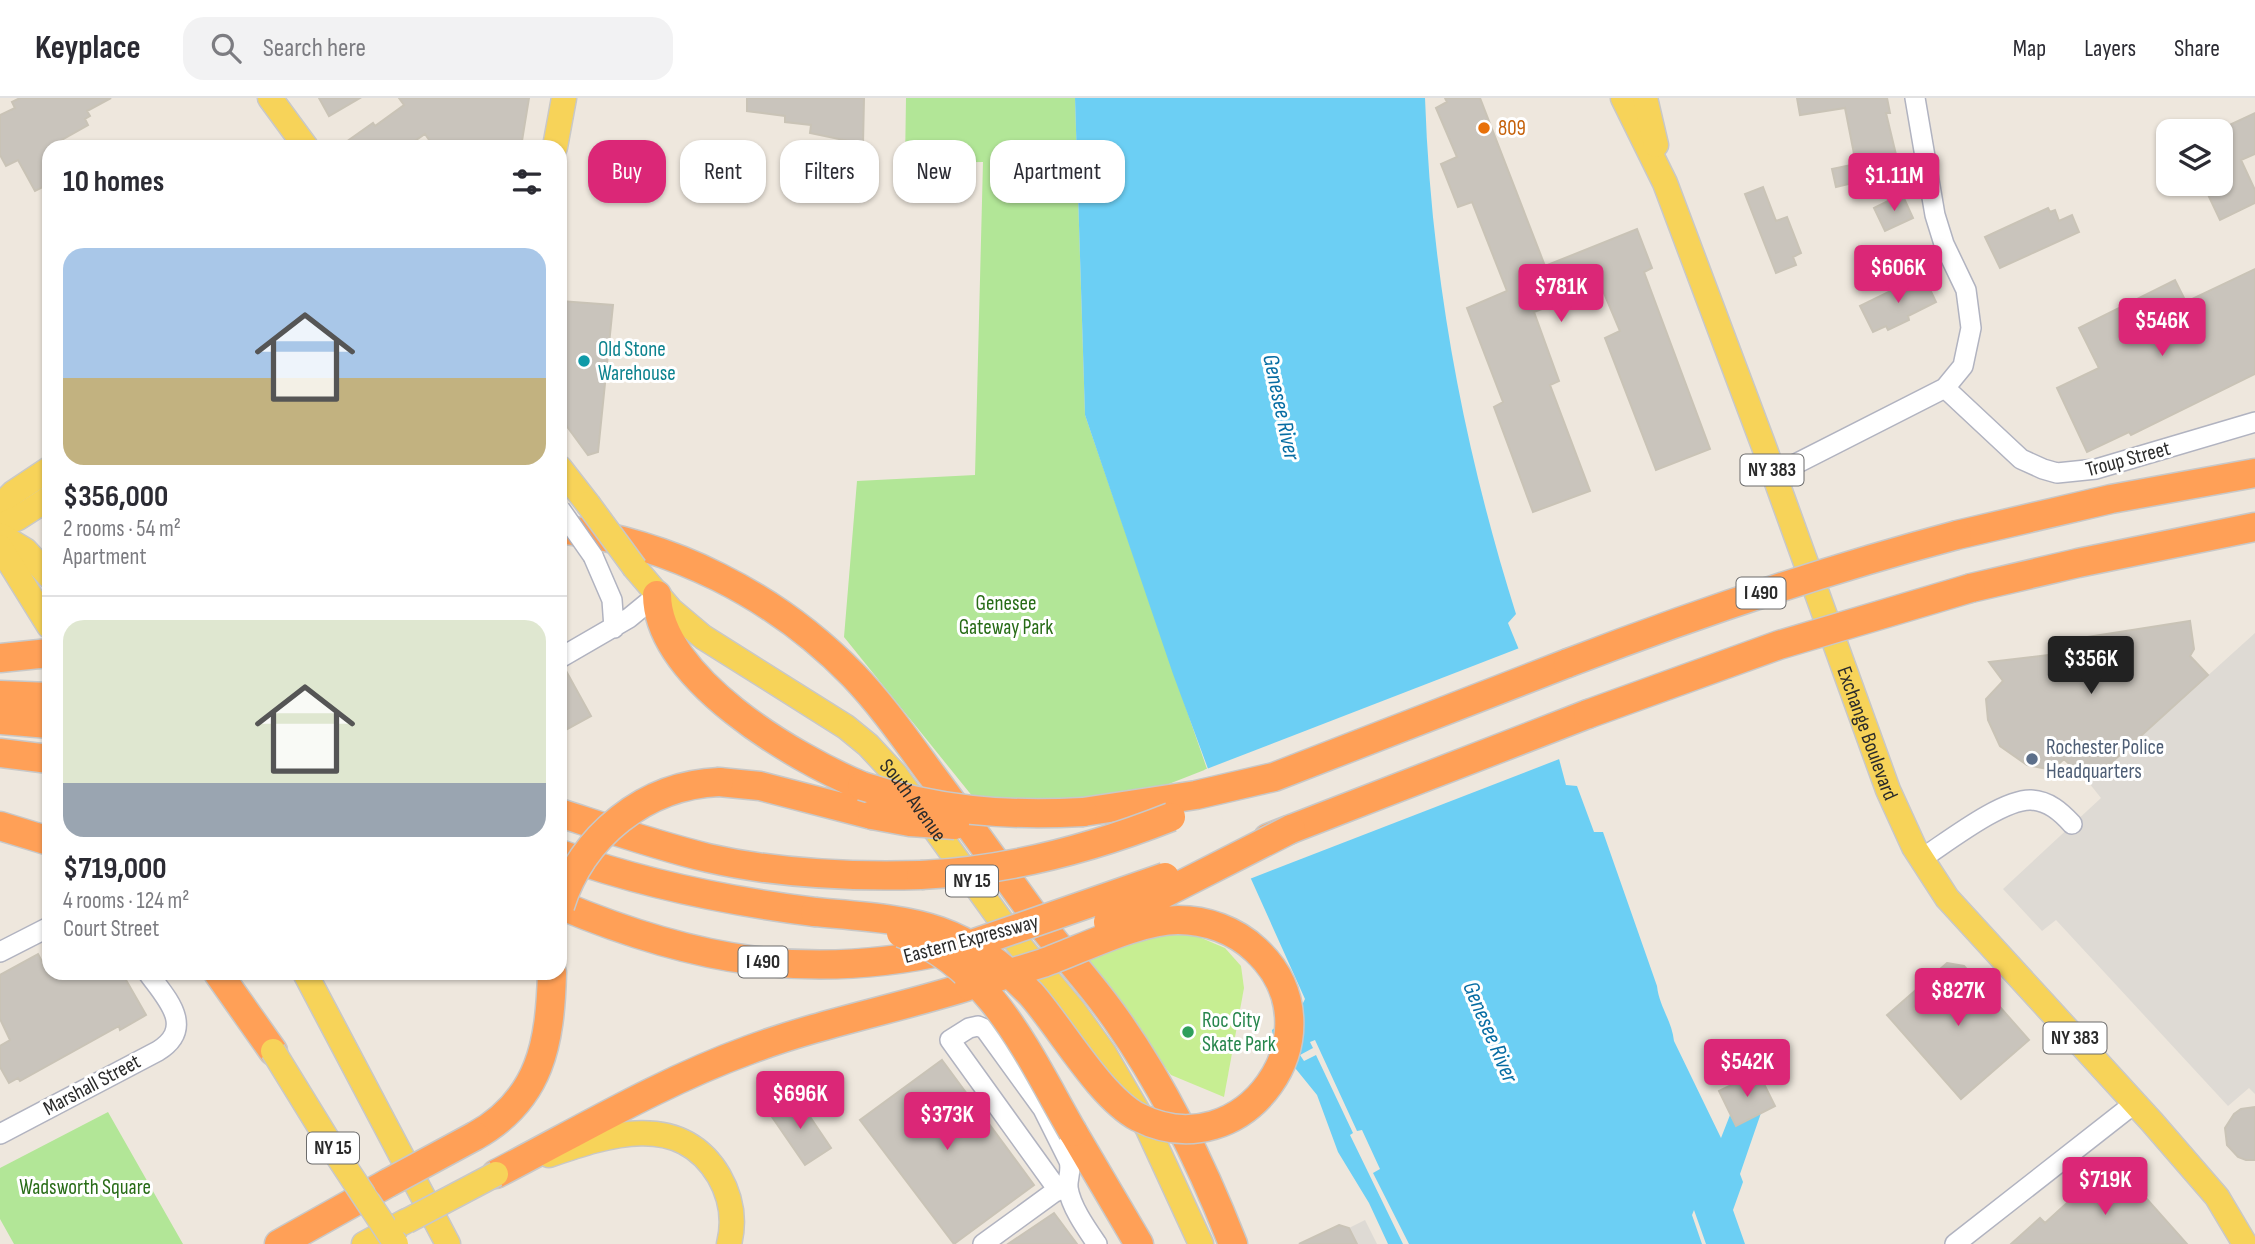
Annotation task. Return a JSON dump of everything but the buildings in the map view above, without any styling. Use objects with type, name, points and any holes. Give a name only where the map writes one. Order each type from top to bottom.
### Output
[{"type":"highway","name":"I 490","points":[[567,815],[652,843],[741,864],[809,873],[880,876],[982,870],[1060,854],[1137,830],[1730,603],[1861,562],[1957,535],[2111,499],[2255,473]]},
{"type":"highway","name":"I 490","points":[[1291,828],[1690,675],[1811,634],[1971,588],[2255,527]]},
{"type":"highway","points":[[567,530],[635,544],[669,555],[722,579],[757,598],[800,628],[861,684],[893,722],[1047,933],[1105,1003],[1136,1047],[1179,1122],[1233,1244]]},
{"type":"highway","points":[[2146,549],[2255,539]]},
{"type":"highway","points":[[657,595],[658,612],[666,635],[685,661],[721,700],[780,745],[862,786],[915,802],[963,810],[1017,814],[1083,812]]},
{"type":"highway","points":[[0,658],[42,654]]},
{"type":"highway","points":[[0,695],[42,697]]},
{"type":"highway","points":[[0,720],[42,723]]},
{"type":"highway","points":[[0,753],[42,758]]},
{"type":"highway","points":[[567,891],[581,860],[616,821],[634,808],[667,793],[699,784],[750,784],[873,815],[910,822],[961,825],[1196,796],[1275,777]]},
{"type":"highway","points":[[0,826],[42,839]]},
{"type":"highway","points":[[969,986],[1147,904],[1291,828]]},
{"type":"highway","name":"Eastern Expressway","points":[[567,909],[618,929],[702,953],[764,962],[826,965],[880,962],[972,944],[1144,885],[1291,828]]},
{"type":"highway","points":[[496,1174],[663,1088],[749,1050],[808,1030],[1005,975],[1017,971],[1029,967],[1043,963],[1148,924],[1176,920],[1206,923],[1244,940],[1273,969],[1282,987],[1288,1008],[1287,1045],[1270,1085],[1242,1111],[1226,1120],[1200,1128],[1174,1128],[1156,1124],[1133,1114],[1114,1099],[1031,994],[1022,985],[1012,976],[1004,968],[952,934],[922,925],[814,912],[694,893],[618,874],[567,856]]},
{"type":"highway","points":[[814,912],[902,933],[936,949],[967,971],[1016,1032],[1139,1244]]},
{"type":"highway","points":[[223,980],[273,1051]]},
{"type":"highway","points":[[279,1244],[475,1136],[509,1112],[532,1080],[548,1037],[552,980]]},
{"type":"main road","points":[[270,98],[301,140]]},
{"type":"main road","points":[[556,140],[564,98]]},
{"type":"main road","name":"Exchange Boulevard","points":[[1623,98],[1665,183],[1888,790],[1921,859],[1947,898],[2135,1103],[2217,1197],[2245,1244]]},
{"type":"main road","name":"Exchange Boulevard","points":[[1645,98],[1665,183]]},
{"type":"main road","points":[[0,506],[42,474]]},
{"type":"main road","name":"South Avenue","points":[[567,477],[635,568],[685,623],[713,644],[859,737],[895,774],[1015,940],[1074,1011],[1108,1060],[1148,1129],[1201,1244]]},
{"type":"main road","points":[[0,527],[42,503]]},
{"type":"main road","points":[[0,535],[25,550],[42,568]]},
{"type":"main road","points":[[0,547],[42,615]]},
{"type":"main road","name":"NY 15","points":[[239,980],[273,1051],[396,1244]]},
{"type":"main road","points":[[309,980],[448,1244]]},
{"type":"main road","points":[[364,1244],[496,1174],[610,1137],[636,1133],[665,1135],[695,1149],[711,1165],[728,1194],[732,1212],[729,1244]]},
{"type":"main road","name":"Exchange Boulevard","points":[[2217,1197],[2255,1224]]},
{"type":"street","points":[[1774,475],[1945,388],[1963,366],[1970,328],[1966,290],[1944,244],[1936,215],[1915,98]]},
{"type":"street","name":"Troup Street","points":[[1945,388],[2021,459],[2057,473],[2096,469],[2255,422]]},
{"type":"street","points":[[567,519],[593,556],[612,600],[614,628]]},
{"type":"street","points":[[567,654],[614,628],[657,595]]},
{"type":"street","points":[[1921,859],[2001,809],[2021,801],[2049,804],[2072,824]]},
{"type":"street","points":[[0,952],[42,931]]},
{"type":"street","name":"Marshall Street","points":[[0,1134],[159,1051],[172,1041],[177,1030],[176,1017],[153,980]]},
{"type":"street","points":[[983,1244],[1063,1188],[1071,1166],[1043,1109],[985,1028],[978,1026],[950,1040],[1063,1188],[1097,1244]]},
{"type":"street","points":[[1955,1244],[2135,1103]]},
{"type":"green space","name":"Genesee Gateway Park","points":[[906,98],[1075,98],[1076,140],[990,140],[990,203],[1078,203],[1085,415],[1207,769],[1156,789],[1118,795],[1026,802],[977,802],[844,637],[857,481],[975,475],[983,162],[976,162],[976,140],[905,140]]},
{"type":"green space","name":"Roc City Skate Park","points":[[1154,932],[1192,934],[1225,948],[1241,966],[1244,988],[1224,1097],[1171,1075],[1085,959]]},
{"type":"green space","name":"Wadsworth Square","points":[[108,1112],[183,1244],[14,1244],[0,1219],[0,1168]]},
{"type":"shaded area","points":[[2255,633],[2255,1094],[2249,1088],[2228,1106],[2056,920],[2042,931],[2003,889],[2101,798],[2089,783]]},
{"type":"shaded area","points":[[1365,1220],[1377,1244],[1357,1244],[1349,1228]]},
{"type":"water","name":"Genesee River","points":[[1075,98],[1425,98],[1428,164],[1442,294],[1465,423],[1497,551],[1516,614],[1508,623],[1550,725],[1566,785],[1577,786],[1594,832],[1603,832],[1674,1041],[1721,1138],[1730,1115],[1736,1126],[1761,1113],[1740,1174],[1743,1182],[1733,1210],[1745,1244],[1706,1244],[1694,1210],[1692,1215],[1702,1244],[1409,1244],[1373,1173],[1380,1169],[1362,1130],[1357,1131],[1315,1040],[1310,1042],[1313,1048],[1300,1055],[1304,1061],[1316,1055],[1353,1133],[1350,1135],[1403,1244],[1388,1244],[1369,1203],[1338,1152],[1317,1095],[1274,1042],[1272,1030],[1282,1022],[1304,1013],[1302,1005],[1305,999],[1238,850],[1173,674],[1085,415],[1078,203],[1125,203],[1125,140],[1076,140]]},
{"type":"pier","points":[[1522,647],[1553,723],[1562,758],[1247,880],[1204,770]]},
{"type":"place","name":"809","points":[[1484,128]]},
{"type":"place","name":"Old Stone Warehouse","points":[[584,361]]},
{"type":"place","name":"Rochester Police Headquarters","points":[[2032,759]]},
{"type":"place","name":"Roc City Skate Park","points":[[1188,1032]]}]
